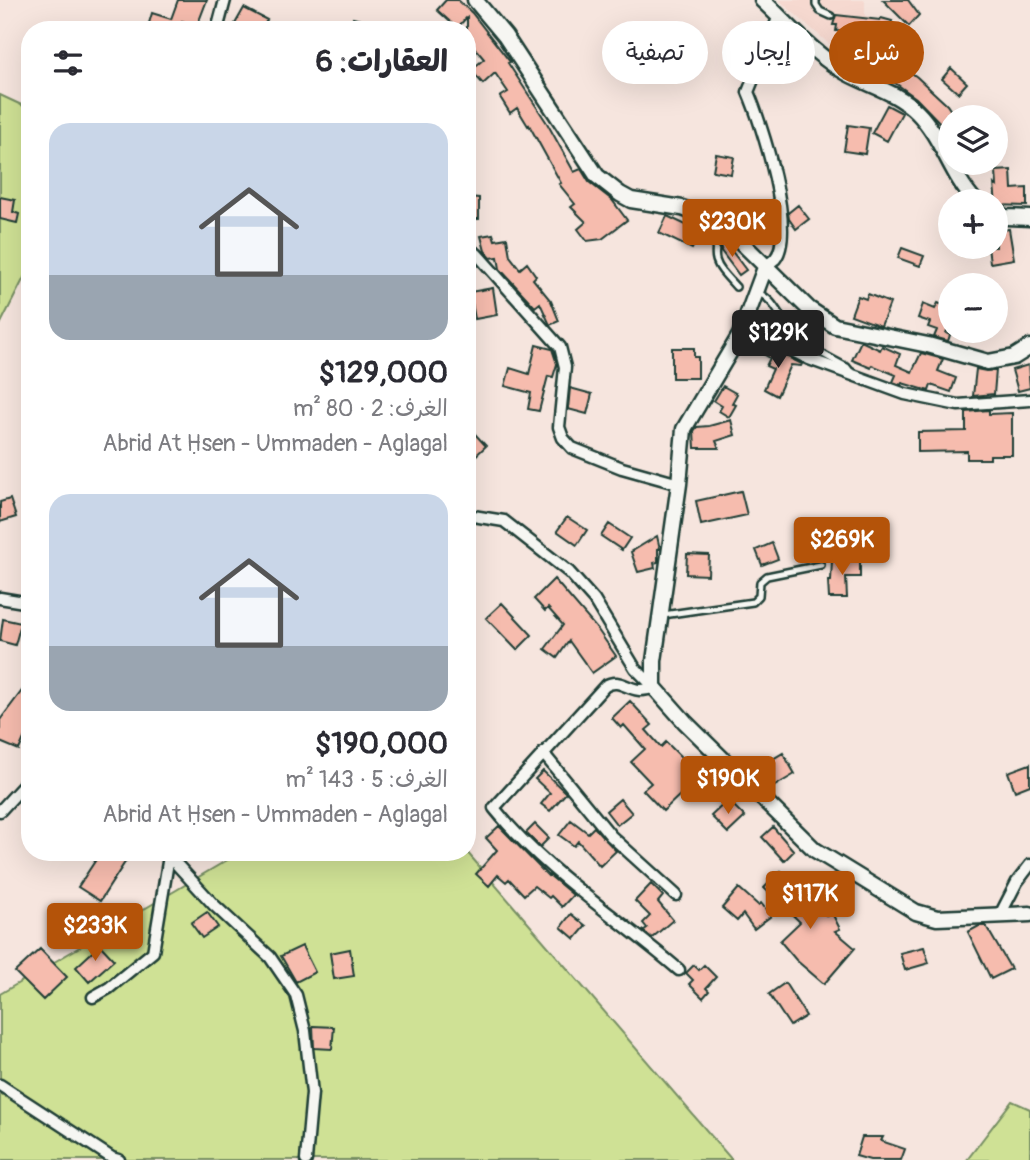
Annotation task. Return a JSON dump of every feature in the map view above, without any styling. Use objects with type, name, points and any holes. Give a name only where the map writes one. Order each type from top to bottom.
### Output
[{"type":"main road","points":[[475,0],[505,36],[584,159],[604,183],[631,200],[692,210],[708,217],[766,265],[809,309],[835,326],[928,345],[988,362],[1014,357],[1030,347]]},
{"type":"main road","points":[[762,0],[831,62],[898,96],[916,111],[927,124],[963,189]]},
{"type":"main road","points":[[1008,217],[1030,218]]},
{"type":"main road","points":[[766,265],[744,327],[684,429],[654,661],[654,687],[685,722],[815,850],[916,912],[937,918],[1030,914]]},
{"type":"street","points":[[219,21],[225,0]]},
{"type":"street","points":[[766,265],[775,260],[783,226],[772,160],[760,119],[748,92],[779,16]]},
{"type":"street","points":[[476,253],[560,347],[565,367],[559,427],[562,438],[572,449],[622,468],[679,484]]},
{"type":"street","points":[[744,327],[810,359],[905,394],[958,405],[1030,400]]},
{"type":"street","points":[[476,516],[504,521],[569,572],[594,600],[635,668],[654,687],[644,692],[611,682],[605,686],[494,808],[514,832],[545,860],[679,970]]},
{"type":"street","points":[[0,598],[21,602]]},
{"type":"street","points":[[543,753],[611,835],[676,895]]},
{"type":"street","points":[[0,811],[21,788]]},
{"type":"street","points":[[93,996],[109,988],[153,952],[168,861]]},
{"type":"street","points":[[175,861],[214,905],[270,957],[296,995],[305,1031],[312,1093],[306,1160]]},
{"type":"street","points":[[1000,915],[1017,882],[1030,865]]},
{"type":"street","points":[[0,1085],[119,1160]]},
{"type":"lane","points":[[816,0],[820,11],[831,16]]},
{"type":"lane","points":[[721,226],[714,249],[714,260],[736,287]]},
{"type":"lane","points":[[756,292],[775,305],[786,324],[803,341],[847,367],[853,374]]},
{"type":"lane","points":[[660,615],[753,602],[759,596],[760,582],[767,576],[821,565]]},
{"type":"shaded area","points":[[779,0],[865,0],[865,16],[870,17],[870,21],[829,21],[829,44],[815,32],[815,21],[803,21]]},
{"type":"green space","points":[[0,95],[21,105],[21,284],[0,325]]},
{"type":"green space","points":[[226,861],[475,861],[732,1160],[0,1160],[0,994]]},
{"type":"green space","points":[[1012,1101],[1030,1109],[1030,1160],[967,1160]]},
{"type":"building","points":[[178,0],[207,0],[199,21],[150,21],[152,13],[171,19]]},
{"type":"building","points":[[446,0],[458,0],[472,13],[510,62],[508,63],[547,123],[574,172],[581,169],[589,182],[612,200],[627,220],[602,239],[587,241],[578,229],[586,222],[571,207],[575,204],[559,184],[561,183],[529,125],[517,108],[510,113],[500,97],[508,92],[495,73],[483,84],[476,76],[476,66],[484,59],[476,50],[476,21],[467,21],[467,17],[463,21],[449,21],[437,10]]},
{"type":"building","points":[[883,0],[908,0],[919,15],[914,21],[904,21]]},
{"type":"building","points":[[244,8],[267,20],[266,21],[237,21]]},
{"type":"building","points":[[836,15],[892,21],[834,21]]},
{"type":"building","points":[[951,68],[967,83],[958,93],[942,79]]},
{"type":"building","points":[[897,84],[924,84],[947,105],[938,105],[938,121],[916,98]]},
{"type":"building","points":[[887,105],[902,113],[887,141],[872,133]]},
{"type":"building","points":[[848,125],[869,128],[865,154],[844,151]]},
{"type":"building","points":[[716,154],[734,157],[731,174],[713,171]]},
{"type":"building","points":[[1008,170],[1011,170],[1012,189],[1027,188],[1027,206],[1008,205],[1008,189],[994,189],[994,184],[997,186],[996,175],[1008,175]]},
{"type":"building","points":[[0,197],[15,200],[13,212],[19,214],[17,223],[0,219]]},
{"type":"building","points":[[476,198],[479,198],[479,219],[476,219]]},
{"type":"building","points":[[798,205],[809,219],[796,229],[788,213]]},
{"type":"building","points":[[667,216],[688,226],[691,221],[703,226],[692,249],[659,233]]},
{"type":"building","points":[[1008,229],[1014,259],[990,263],[990,259],[1008,259]]},
{"type":"building","points":[[493,234],[495,240],[507,238],[510,256],[520,269],[527,263],[536,276],[533,279],[551,301],[559,321],[550,325],[540,303],[535,307],[500,269],[498,257],[491,258],[485,251],[481,236]]},
{"type":"building","points":[[725,242],[746,270],[739,275],[721,251]]},
{"type":"building","points":[[902,248],[924,256],[920,266],[898,258]]},
{"type":"building","points":[[493,288],[497,315],[476,319],[476,291]]},
{"type":"building","points":[[868,294],[890,303],[881,326],[851,315],[858,296],[866,299]]},
{"type":"building","points":[[938,303],[938,338],[934,337],[937,330],[928,327],[930,322],[918,318],[923,304],[935,309]]},
{"type":"building","points":[[861,341],[880,350],[882,346],[900,354],[896,365],[912,372],[921,353],[943,359],[938,371],[956,378],[951,392],[931,385],[929,391],[902,383],[901,385],[893,382],[896,375],[852,360]]},
{"type":"building","points":[[536,345],[552,349],[557,364],[553,377],[548,376],[539,411],[528,409],[531,393],[505,386],[510,368],[529,374]]},
{"type":"building","points":[[767,347],[802,364],[791,365],[777,396],[764,389],[773,369],[766,366],[770,358],[763,354]]},
{"type":"building","points":[[672,348],[694,348],[694,357],[698,357],[698,378],[672,378]]},
{"type":"building","points":[[1028,365],[1030,388],[1018,391],[1012,370]]},
{"type":"building","points":[[976,369],[996,370],[994,394],[973,396]]},
{"type":"building","points":[[723,386],[737,394],[732,403],[736,405],[729,417],[719,411],[722,406],[714,401]]},
{"type":"building","points":[[570,388],[592,394],[587,414],[568,409]]},
{"type":"building","points":[[989,410],[989,414],[1012,413],[1012,455],[967,459],[967,451],[918,452],[918,432],[966,431],[966,412]]},
{"type":"building","points":[[731,420],[735,435],[716,441],[719,448],[695,448],[694,431],[697,427]]},
{"type":"building","points":[[476,435],[486,446],[476,455]]},
{"type":"building","points":[[741,491],[747,515],[701,525],[696,501]]},
{"type":"building","points":[[10,499],[16,517],[0,522],[0,502]]},
{"type":"building","points":[[567,517],[587,530],[577,545],[557,531]]},
{"type":"building","points":[[609,524],[630,538],[622,550],[601,536]]},
{"type":"building","points":[[657,536],[660,549],[658,562],[654,563],[655,568],[638,572],[631,552]]},
{"type":"building","points":[[772,543],[778,559],[762,565],[756,550]]},
{"type":"building","points":[[687,554],[709,555],[708,575],[686,574]]},
{"type":"building","points":[[832,560],[860,561],[860,577],[846,577],[847,598],[829,598],[828,581],[831,581]]},
{"type":"building","points":[[554,579],[598,630],[616,656],[592,673],[569,641],[557,658],[545,649],[563,625],[548,608],[545,611],[534,599]]},
{"type":"building","points":[[502,603],[532,635],[517,650],[486,618]]},
{"type":"building","points":[[3,619],[21,623],[15,645],[0,641]]},
{"type":"building","points":[[21,692],[19,750],[0,742],[0,720]]},
{"type":"building","points":[[630,701],[652,725],[646,730],[661,747],[666,742],[700,776],[663,811],[643,790],[651,783],[631,762],[645,749],[624,725],[621,728],[612,718]]},
{"type":"building","points":[[783,753],[795,774],[768,790],[751,772]]},
{"type":"building","points":[[1030,764],[1030,785],[1015,791],[1008,772]]},
{"type":"building","points":[[543,771],[566,793],[550,811],[541,804],[550,793],[535,779]]},
{"type":"building","points":[[620,799],[632,813],[617,825],[606,811]]},
{"type":"building","points":[[728,800],[745,817],[728,833],[711,816]]},
{"type":"building","points":[[571,820],[588,833],[594,827],[616,851],[600,866],[578,841],[574,846],[559,835]]},
{"type":"building","points":[[535,824],[549,838],[540,847],[526,833]]},
{"type":"building","points":[[499,826],[548,876],[573,895],[562,907],[551,896],[549,898],[534,886],[524,895],[509,879],[506,882],[498,875],[489,886],[476,874],[497,850],[486,838]]},
{"type":"building","points":[[773,827],[794,851],[784,861],[762,837]]},
{"type":"building","points":[[95,861],[126,861],[100,901],[78,887]]},
{"type":"building","points":[[781,871],[827,916],[832,913],[840,929],[835,931],[855,948],[824,984],[796,960],[780,941],[800,922],[764,888]]},
{"type":"building","points":[[651,884],[663,896],[658,902],[673,920],[652,938],[643,931],[647,928],[643,923],[650,916],[635,901]]},
{"type":"building","points":[[739,888],[758,905],[761,903],[771,916],[754,929],[743,914],[737,921],[722,908]]},
{"type":"building","points":[[207,912],[218,927],[202,938],[191,923]]},
{"type":"building","points":[[571,914],[586,926],[575,939],[561,927]]},
{"type":"building","points":[[979,926],[986,926],[1011,969],[991,979],[968,932]]},
{"type":"building","points":[[100,945],[114,960],[89,982],[76,967]]},
{"type":"building","points":[[302,946],[315,972],[296,982],[281,956]]},
{"type":"building","points":[[924,947],[929,963],[905,970],[900,953]]},
{"type":"building","points":[[40,949],[67,977],[43,1000],[15,972]]},
{"type":"building","points":[[350,949],[354,976],[334,979],[330,953]]},
{"type":"building","points":[[694,965],[699,970],[704,965],[716,977],[706,988],[709,991],[703,998],[689,984],[693,980],[686,973]]},
{"type":"building","points":[[785,983],[806,1016],[790,1026],[769,994]]},
{"type":"building","points":[[313,1026],[334,1027],[332,1049],[314,1048]]},
{"type":"building","points":[[862,1137],[883,1137],[881,1141],[905,1149],[901,1160],[870,1160],[856,1156]]}]
